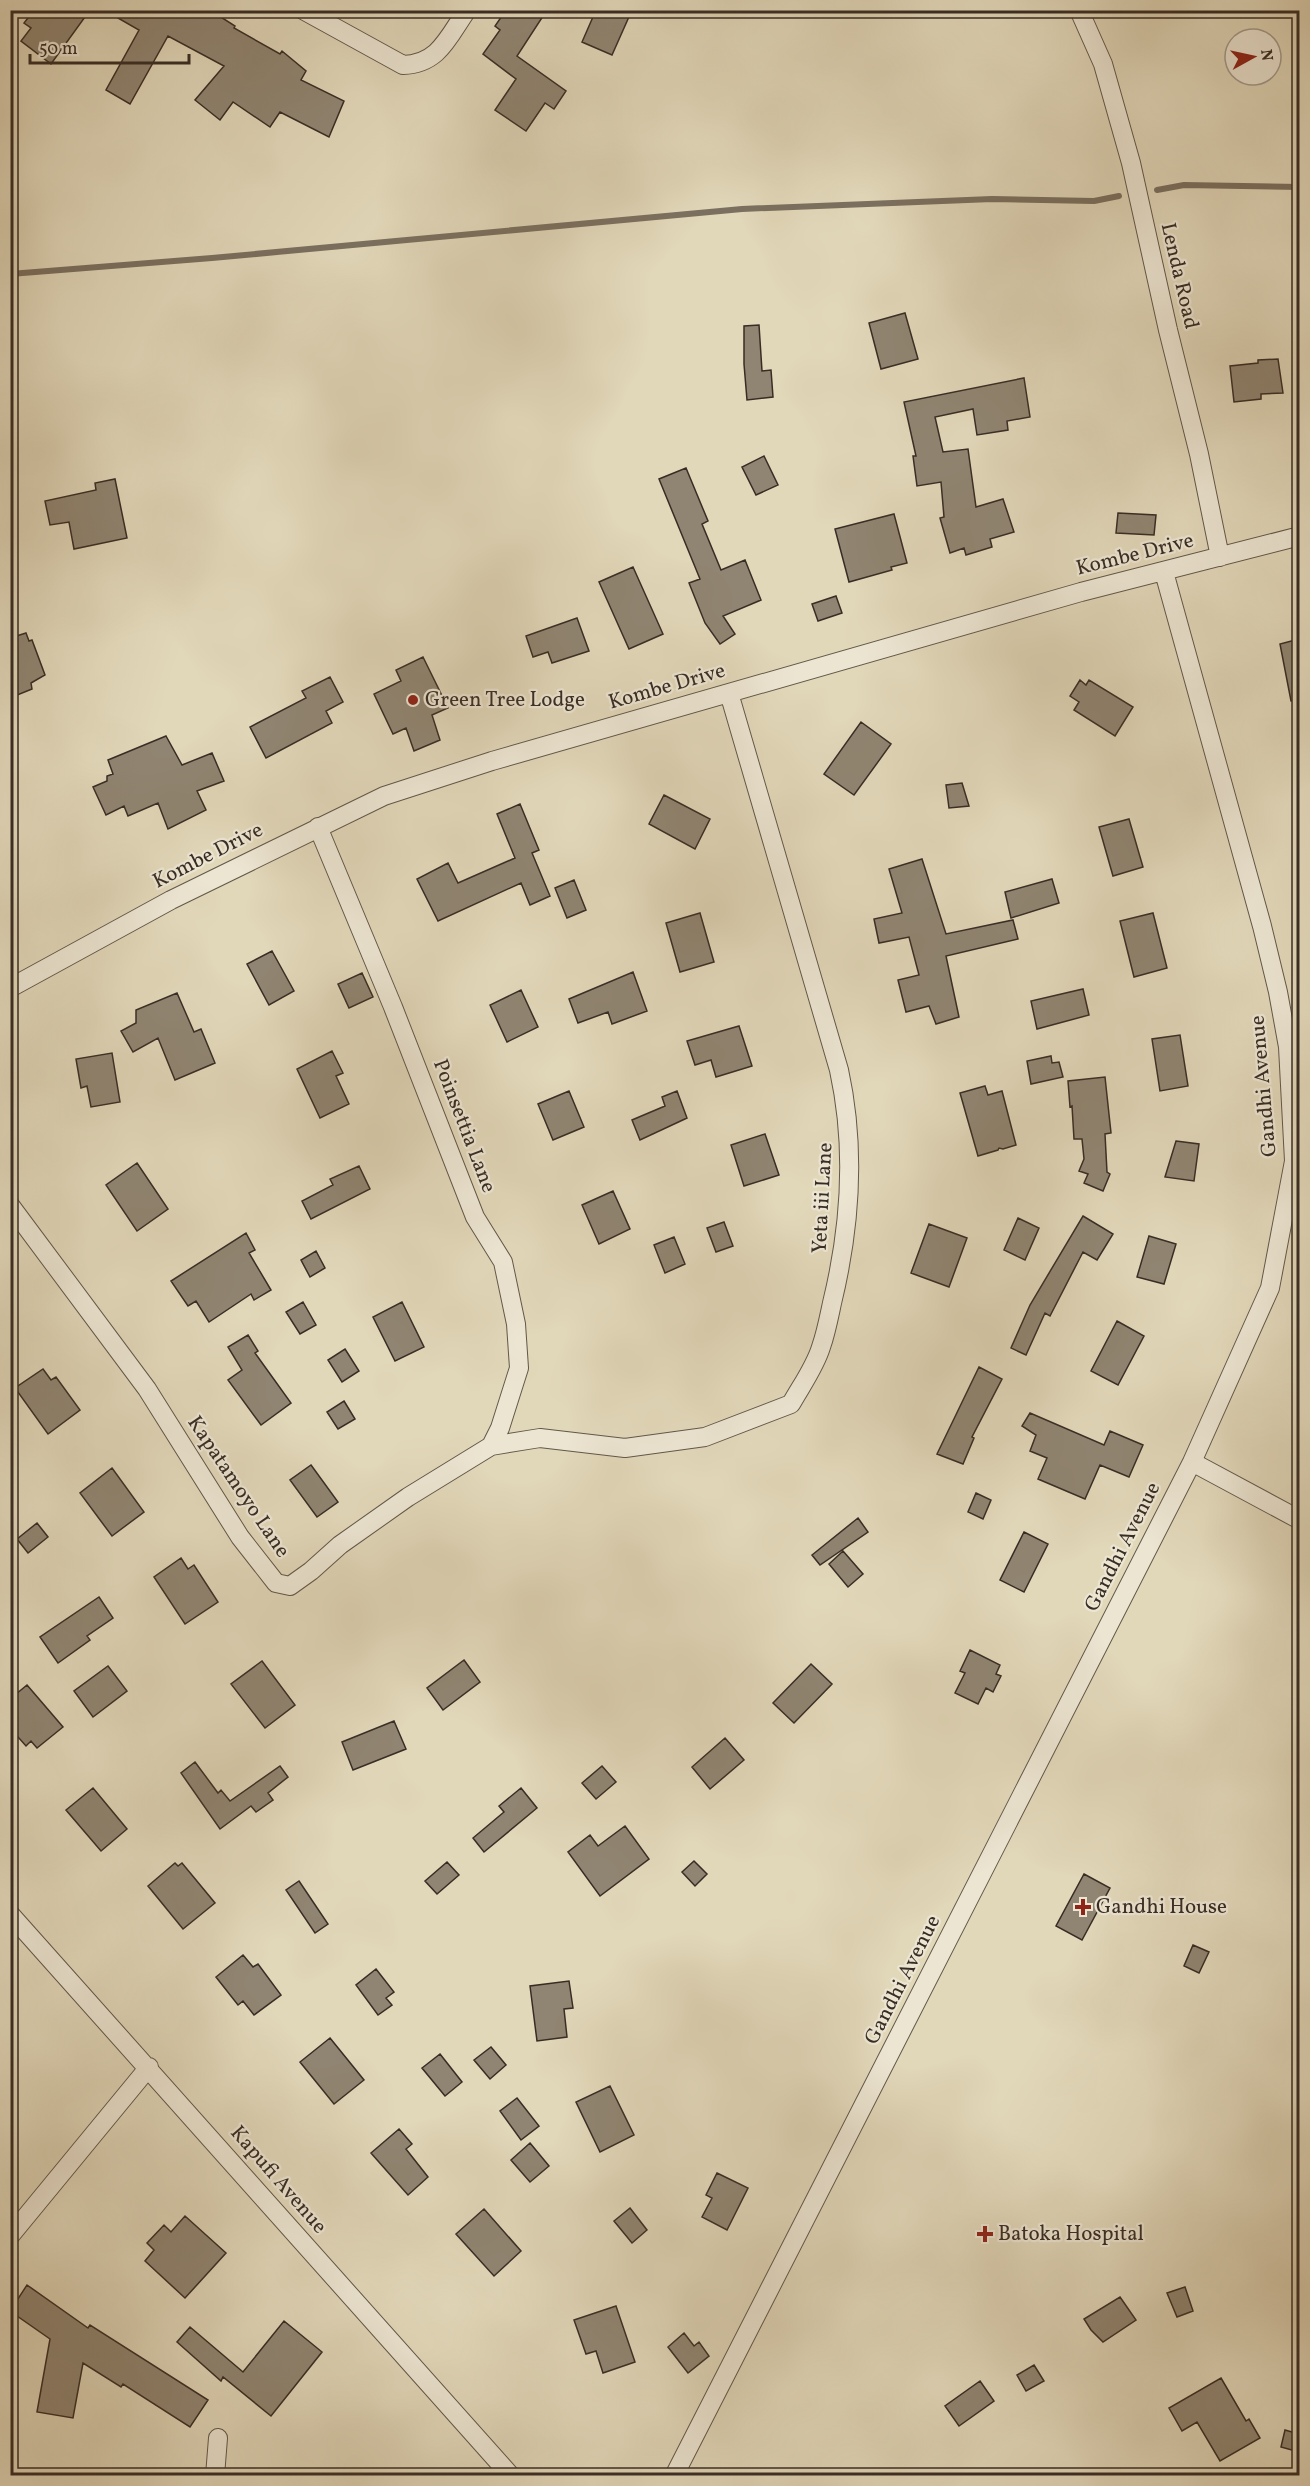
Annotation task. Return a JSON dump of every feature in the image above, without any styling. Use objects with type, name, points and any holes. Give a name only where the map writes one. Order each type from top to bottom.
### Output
[{"type":"street","points":[[303,10],[403,65],[420,65],[434,56],[468,10]]},
{"type":"street","name":"Lenda Road","points":[[1079,10],[1103,64],[1131,163],[1168,330],[1199,454],[1220,557]]},
{"type":"street","name":"Kombe Drive","points":[[10,988],[171,900],[384,796],[492,761],[1081,592],[1299,536]]},
{"type":"street","name":"Gandhi Avenue","points":[[674,2475],[1192,1462],[1270,1288],[1294,1161],[1288,1047],[1262,926],[1164,572]]},
{"type":"street","name":"Yeta iii Lane","points":[[490,1446],[540,1438],[625,1448],[705,1437],[791,1404],[821,1349],[842,1264],[848,1210],[851,1161],[846,1105],[839,1070],[729,693]]},
{"type":"street","name":"Poinsettia Lane","points":[[318,827],[405,1038],[475,1217],[503,1262],[516,1324],[519,1368],[500,1428],[490,1446]]},
{"type":"street","name":"Kapatamoyo Lane","points":[[10,1205],[147,1389],[240,1537],[276,1583],[290,1586],[340,1545],[408,1497],[490,1446]]},
{"type":"street","points":[[1192,1462],[1299,1520]]},
{"type":"street","name":"Kapufi Avenue","points":[[10,1914],[511,2475]]},
{"type":"street","points":[[10,2236],[148,2067]]},
{"type":"street","points":[[214,2475],[218,2438]]},
{"type":"building","points":[[34,10],[90,10],[51,64],[21,41],[31,28],[24,23]]},
{"type":"building","points":[[104,10],[210,10],[235,26],[234,28],[280,54],[282,51],[306,71],[301,80],[344,101],[329,137],[280,112],[270,127],[233,102],[220,120],[195,100],[224,66],[168,36],[130,104],[106,90],[139,30]]},
{"type":"building","points":[[506,10],[547,10],[517,56],[566,91],[554,109],[545,103],[526,131],[495,110],[516,79],[483,54],[500,30],[495,26]]},
{"type":"building","points":[[596,10],[632,10],[612,55],[582,42]]},
{"type":"building","points":[[905,313],[918,359],[881,369],[869,323]]},
{"type":"building","points":[[759,325],[762,371],[771,370],[773,397],[747,400],[744,326]]},
{"type":"building","points":[[1278,359],[1283,393],[1261,394],[1261,399],[1234,402],[1230,366],[1258,363],[1258,360]]},
{"type":"building","points":[[1024,378],[1030,417],[1007,421],[1008,430],[977,435],[973,409],[935,417],[943,452],[968,449],[976,507],[1003,499],[1014,532],[990,539],[992,547],[966,555],[964,548],[950,553],[940,518],[944,517],[941,482],[917,486],[913,456],[916,456],[904,402]]},
{"type":"building","points":[[764,456],[778,485],[756,495],[742,467]]},
{"type":"building","points":[[686,468],[708,521],[702,524],[721,570],[745,560],[761,600],[723,616],[735,634],[720,644],[705,623],[689,583],[700,579],[659,479]]},
{"type":"building","points":[[115,479],[127,538],[74,549],[69,522],[50,525],[45,501],[96,490],[95,483]]},
{"type":"building","points":[[1118,513],[1156,515],[1154,535],[1116,533]]},
{"type":"building","points":[[894,514],[907,563],[891,567],[892,570],[849,582],[835,529]]},
{"type":"building","points":[[633,567],[663,634],[629,649],[599,582]]},
{"type":"building","points":[[836,596],[842,613],[818,621],[812,604]]},
{"type":"building","points":[[577,618],[589,651],[552,663],[548,652],[533,657],[526,636]]},
{"type":"building","points":[[26,633],[29,641],[32,640],[45,675],[31,683],[32,689],[10,698],[10,638]]},
{"type":"building","points":[[1299,639],[1299,700],[1291,701],[1280,644]]},
{"type":"building","points":[[423,657],[448,708],[432,715],[440,740],[414,751],[406,728],[393,734],[374,694],[401,681],[396,670]]},
{"type":"building","points":[[330,677],[343,702],[326,711],[332,723],[266,758],[250,727],[306,698],[302,691]]},
{"type":"building","points":[[1080,680],[1086,685],[1089,680],[1133,707],[1115,736],[1074,710],[1079,702],[1070,696]]},
{"type":"building","points":[[861,722],[891,744],[854,795],[824,774]]},
{"type":"building","points":[[166,736],[182,765],[212,753],[224,781],[197,791],[206,810],[168,829],[158,803],[128,816],[124,806],[106,815],[93,787],[107,781],[107,776],[113,774],[108,760]]},
{"type":"building","points":[[962,783],[969,806],[949,808],[946,785]]},
{"type":"building","points":[[664,795],[710,819],[695,849],[649,824]]},
{"type":"building","points":[[520,804],[539,850],[532,853],[550,896],[530,905],[521,883],[438,921],[417,879],[448,863],[458,883],[515,858],[497,814]]},
{"type":"building","points":[[1129,819],[1143,867],[1113,876],[1099,827]]},
{"type":"building","points":[[922,859],[946,934],[1013,920],[1018,939],[946,956],[959,1017],[936,1024],[929,1006],[906,1012],[898,980],[919,975],[909,937],[879,943],[874,919],[902,913],[889,869]]},
{"type":"building","points":[[1052,879],[1059,903],[1011,918],[1005,892]]},
{"type":"building","points":[[574,880],[586,910],[567,918],[555,888]]},
{"type":"building","points":[[700,913],[714,962],[680,972],[666,923]]},
{"type":"building","points":[[1153,913],[1167,968],[1134,977],[1120,921]]},
{"type":"building","points":[[272,951],[294,991],[269,1005],[247,964]]},
{"type":"building","points":[[633,972],[647,1011],[612,1024],[608,1012],[578,1023],[569,999]]},
{"type":"building","points":[[362,973],[373,997],[349,1008],[338,984]]},
{"type":"building","points":[[1083,989],[1089,1015],[1037,1029],[1031,1001]]},
{"type":"building","points":[[521,990],[538,1027],[507,1042],[490,1005]]},
{"type":"building","points":[[177,993],[194,1032],[201,1029],[215,1063],[175,1080],[158,1038],[133,1052],[121,1031],[136,1023],[136,1010]]},
{"type":"building","points":[[739,1026],[752,1066],[716,1077],[711,1060],[695,1065],[687,1041]]},
{"type":"building","points":[[1180,1035],[1188,1086],[1160,1091],[1152,1039]]},
{"type":"building","points":[[332,1051],[343,1073],[336,1076],[349,1104],[320,1118],[297,1069]]},
{"type":"building","points":[[112,1053],[120,1102],[91,1107],[87,1086],[81,1088],[76,1059]]},
{"type":"building","points":[[1051,1056],[1052,1063],[1059,1062],[1063,1077],[1031,1084],[1027,1061]]},
{"type":"building","points":[[1105,1077],[1111,1133],[1105,1134],[1107,1172],[1110,1174],[1103,1191],[1084,1183],[1088,1174],[1079,1171],[1084,1159],[1082,1139],[1074,1139],[1068,1081]]},
{"type":"building","points":[[985,1086],[988,1095],[1002,1091],[1016,1145],[999,1148],[978,1156],[960,1093]]},
{"type":"building","points":[[569,1091],[584,1127],[553,1140],[538,1104]]},
{"type":"building","points":[[677,1091],[687,1118],[640,1140],[632,1120],[665,1106],[662,1097]]},
{"type":"building","points":[[765,1134],[779,1175],[744,1186],[731,1145]]},
{"type":"building","points":[[1176,1141],[1199,1144],[1194,1181],[1165,1177]]},
{"type":"building","points":[[137,1163],[168,1209],[137,1231],[106,1185]]},
{"type":"building","points":[[359,1166],[370,1189],[311,1219],[302,1201],[333,1185],[330,1179]]},
{"type":"building","points":[[613,1191],[630,1229],[599,1244],[582,1205]]},
{"type":"building","points":[[1083,1216],[1113,1234],[1097,1260],[1083,1252],[1050,1316],[1045,1313],[1026,1355],[1011,1348],[1030,1305]]},
{"type":"building","points":[[1018,1218],[1039,1228],[1025,1260],[1004,1250]]},
{"type":"building","points":[[724,1222],[733,1246],[716,1252],[707,1228]]},
{"type":"building","points":[[929,1224],[967,1238],[949,1287],[911,1273]]},
{"type":"building","points":[[246,1233],[255,1250],[249,1253],[271,1290],[254,1300],[251,1294],[209,1322],[196,1301],[188,1306],[171,1281]]},
{"type":"building","points":[[1149,1236],[1176,1244],[1164,1284],[1137,1277]]},
{"type":"building","points":[[674,1237],[685,1264],[665,1273],[654,1245]]},
{"type":"building","points":[[316,1251],[325,1268],[310,1277],[301,1260]]},
{"type":"building","points":[[303,1302],[316,1325],[300,1334],[286,1312]]},
{"type":"building","points":[[402,1302],[424,1347],[395,1361],[373,1317]]},
{"type":"building","points":[[1117,1321],[1144,1336],[1118,1385],[1091,1371]]},
{"type":"building","points":[[248,1335],[258,1351],[255,1353],[291,1403],[261,1425],[228,1380],[242,1370],[228,1347]]},
{"type":"building","points":[[345,1349],[359,1371],[342,1382],[328,1360]]},
{"type":"building","points":[[979,1367],[1002,1379],[972,1437],[974,1438],[963,1464],[937,1454]]},
{"type":"building","points":[[43,1369],[51,1380],[56,1377],[80,1410],[48,1434],[15,1388]]},
{"type":"building","points":[[344,1401],[355,1419],[338,1429],[327,1412]]},
{"type":"building","points":[[1030,1413],[1104,1445],[1110,1431],[1143,1445],[1129,1477],[1100,1465],[1085,1499],[1038,1479],[1047,1458],[1030,1451],[1036,1435],[1022,1426]]},
{"type":"building","points":[[311,1465],[338,1502],[317,1517],[290,1480]]},
{"type":"building","points":[[112,1468],[144,1512],[112,1536],[80,1493]]},
{"type":"building","points":[[976,1493],[991,1500],[983,1519],[968,1512]]},
{"type":"building","points":[[858,1518],[868,1532],[820,1565],[812,1555]]},
{"type":"building","points":[[37,1523],[48,1537],[28,1553],[17,1539]]},
{"type":"building","points":[[1024,1532],[1048,1544],[1024,1592],[1000,1580]]},
{"type":"building","points":[[843,1551],[863,1574],[848,1587],[829,1564]]},
{"type":"building","points":[[181,1558],[188,1569],[194,1565],[218,1602],[185,1624],[154,1577]]},
{"type":"building","points":[[99,1597],[113,1618],[87,1636],[90,1640],[58,1663],[40,1637]]},
{"type":"building","points":[[970,1650],[1000,1665],[996,1674],[1001,1676],[993,1692],[986,1688],[978,1704],[955,1693],[965,1673],[960,1671]]},
{"type":"building","points":[[464,1660],[480,1682],[443,1710],[427,1688]]},
{"type":"building","points":[[262,1661],[295,1705],[265,1728],[231,1684]]},
{"type":"building","points":[[811,1664],[832,1684],[794,1723],[773,1703]]},
{"type":"building","points":[[108,1666],[127,1691],[93,1717],[74,1691]]},
{"type":"building","points":[[27,1685],[63,1727],[37,1748],[31,1741],[26,1746],[10,1728],[10,1699]]},
{"type":"building","points":[[394,1721],[406,1749],[353,1770],[342,1742]]},
{"type":"building","points":[[725,1738],[744,1760],[710,1789],[692,1767]]},
{"type":"building","points":[[195,1762],[218,1793],[221,1790],[230,1801],[280,1766],[288,1777],[268,1793],[273,1800],[256,1812],[251,1806],[220,1829],[181,1773]]},
{"type":"building","points":[[602,1766],[616,1782],[596,1799],[582,1783]]},
{"type":"building","points":[[93,1788],[127,1829],[101,1851],[66,1810]]},
{"type":"building","points":[[521,1788],[537,1808],[484,1852],[473,1838],[504,1812],[499,1806]]},
{"type":"building","points":[[625,1826],[649,1859],[600,1896],[568,1852],[590,1835],[598,1846]]},
{"type":"building","points":[[694,1861],[707,1874],[695,1886],[682,1872]]},
{"type":"building","points":[[447,1862],[459,1875],[437,1894],[425,1881]]},
{"type":"building","points":[[175,1863],[178,1866],[182,1863],[215,1903],[183,1929],[148,1886]]},
{"type":"building","name":"Gandhi House","points":[[1084,1874],[1110,1888],[1082,1940],[1056,1926]]},
{"type":"building","points":[[299,1881],[328,1924],[315,1933],[286,1890]]},
{"type":"building","points":[[1193,1945],[1209,1952],[1199,1973],[1184,1966]]},
{"type":"building","points":[[243,1955],[253,1967],[258,1964],[281,1995],[254,2015],[243,2001],[238,2005],[216,1977]]},
{"type":"building","points":[[376,1969],[394,1992],[386,1998],[392,2005],[378,2015],[356,1985]]},
{"type":"building","points":[[569,1981],[573,2008],[564,2009],[567,2037],[537,2041],[530,1986]]},
{"type":"building","points":[[330,2038],[364,2080],[334,2104],[300,2062]]},
{"type":"building","points":[[491,2047],[506,2065],[490,2079],[474,2060]]},
{"type":"building","points":[[440,2054],[462,2082],[445,2096],[422,2068]]},
{"type":"building","points":[[610,2086],[634,2135],[600,2152],[576,2102]]},
{"type":"building","points":[[517,2098],[539,2126],[521,2140],[500,2111]]},
{"type":"building","points":[[399,2129],[412,2144],[406,2149],[428,2177],[408,2195],[371,2153]]},
{"type":"building","points":[[530,2143],[549,2166],[530,2182],[511,2160]]},
{"type":"building","points":[[717,2173],[748,2188],[727,2230],[702,2217],[712,2198],[706,2195]]},
{"type":"building","points":[[630,2208],[647,2230],[632,2243],[614,2221]]},
{"type":"building","points":[[484,2209],[521,2251],[494,2276],[456,2234]]},
{"type":"building","points":[[185,2216],[226,2253],[185,2298],[145,2261],[154,2250],[147,2243],[164,2225],[171,2232]]},
{"type":"building","points":[[27,2285],[88,2328],[90,2325],[208,2400],[190,2427],[123,2384],[121,2387],[83,2363],[73,2418],[37,2412],[50,2339],[10,2311]]},
{"type":"building","points":[[1185,2287],[1193,2311],[1177,2317],[1167,2293]]},
{"type":"building","points":[[1120,2297],[1136,2320],[1103,2342],[1084,2319]]},
{"type":"building","points":[[616,2306],[635,2362],[603,2373],[596,2351],[586,2354],[574,2320]]},
{"type":"building","points":[[284,2321],[322,2352],[271,2416],[223,2377],[221,2381],[177,2342],[190,2327],[243,2372]]},
{"type":"building","points":[[684,2333],[694,2346],[699,2342],[709,2356],[688,2373],[668,2347]]},
{"type":"building","points":[[1034,2365],[1044,2381],[1026,2391],[1017,2375]]},
{"type":"building","points":[[1221,2378],[1246,2421],[1249,2419],[1260,2438],[1220,2461],[1197,2422],[1182,2431],[1169,2408]]},
{"type":"building","points":[[980,2381],[994,2401],[959,2426],[945,2406]]},
{"type":"building","points":[[1285,2430],[1299,2434],[1299,2452],[1281,2447]]},
{"type":"waterway","points":[[1157,190],[1184,185],[1300,187]]},
{"type":"waterway","points":[[10,274],[212,258],[742,209],[992,199],[1094,201],[1119,196]]},
{"type":"place","name":"Green Tree Lodge","points":[[413,700]]},
{"type":"place","name":"Gandhi House","points":[[1083,1907]]},
{"type":"place","name":"Batoka Hospital","points":[[985,2234]]}]
